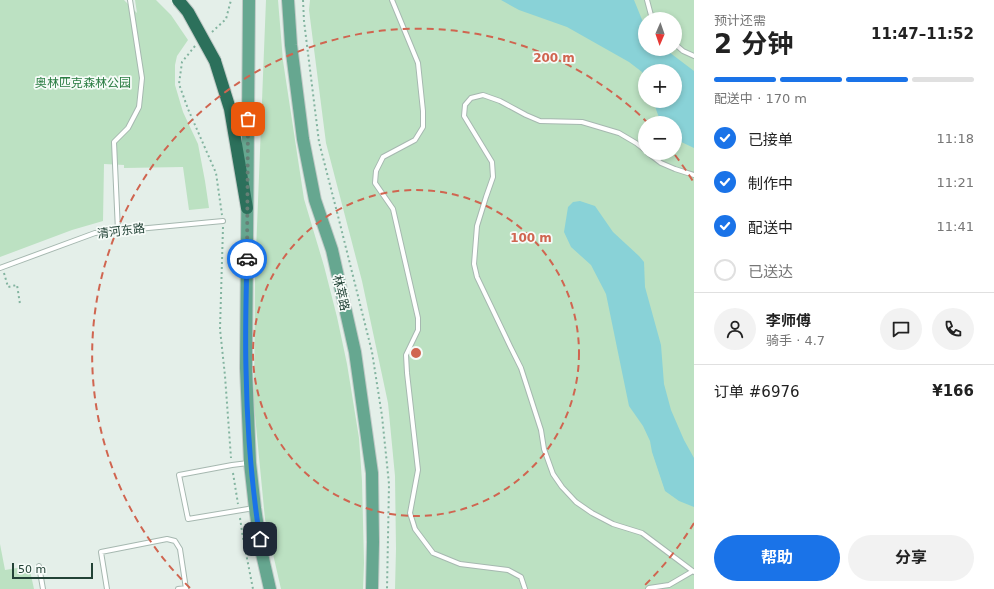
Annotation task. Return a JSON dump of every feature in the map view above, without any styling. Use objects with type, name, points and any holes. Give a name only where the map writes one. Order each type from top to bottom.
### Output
[{"type":"highway","points":[[178,0],[188,12],[215,61],[230,109],[247,208]]},
{"type":"main road","points":[[249,0],[246,368],[250,462],[262,554],[270,589]]},
{"type":"main road","name":"林萃路","points":[[288,0],[291,45],[303,139],[315,200],[332,250],[355,352],[372,473],[372,589]]},
{"type":"lane","points":[[118,231],[114,142],[128,128],[139,107],[142,78],[130,0]]},
{"type":"lane","points":[[392,0],[418,63],[423,111],[423,127],[415,140],[382,157],[376,172],[375,183],[393,209],[418,318],[418,330],[406,355],[418,470],[410,513],[415,529],[433,553],[460,564],[508,570],[522,577],[525,589]]},
{"type":"lane","points":[[647,0],[650,12]]},
{"type":"lane","points":[[682,49],[694,56]]},
{"type":"lane","points":[[638,145],[619,133],[582,122],[540,120],[484,95],[471,98],[465,105],[464,116],[492,162],[493,177],[477,226],[474,264],[477,277],[521,368],[541,430],[544,448],[553,474],[562,487],[576,502],[592,513],[613,524],[642,533],[693,571],[669,585],[648,589]]},
{"type":"lane","points":[[657,160],[675,169],[694,175]]},
{"type":"lane","name":"清河东路","points":[[1,268],[95,233],[223,221]]},
{"type":"lane","points":[[250,462],[178,475],[188,519],[255,508]]},
{"type":"lane","points":[[107,589],[101,552],[167,539],[175,541],[180,549],[186,588],[178,589]]},
{"type":"lane","points":[[39,566],[43,589]]},
{"type":"path","points":[[212,32],[226,19],[231,0]]},
{"type":"path","points":[[197,44],[182,62],[179,84],[216,174],[223,221],[220,329],[232,465],[243,538],[254,589]]},
{"type":"path","points":[[1,268],[8,287],[17,285],[20,304]]},
{"type":"green space","name":"奥林匹克森林公园","points":[[0,0],[124,0],[137,13],[135,0],[156,0],[171,15],[188,40],[177,56],[175,65],[175,85],[183,112],[198,144],[209,208],[189,210],[183,167],[124,168],[124,165],[104,164],[103,221],[72,230],[0,257]]},
{"type":"green space","points":[[266,0],[278,0],[283,61],[304,199],[324,266],[347,364],[359,438],[362,481],[364,563],[363,589],[281,589],[265,519],[254,405],[255,277]]},
{"type":"green space","points":[[310,0],[694,0],[694,589],[395,589],[395,476],[388,403],[362,281],[326,143],[309,10]]},
{"type":"green space","points":[[0,544],[5,570],[29,566],[34,589],[0,589]]},
{"type":"water","points":[[501,0],[634,0],[639,12],[638,56],[674,56],[694,71],[694,148],[682,142],[682,116],[658,116],[656,108],[682,108],[682,64],[638,64],[638,69],[629,62],[567,27],[519,10]]},
{"type":"water","points":[[580,201],[595,206],[613,232],[644,262],[645,287],[661,345],[664,384],[671,410],[684,440],[694,458],[694,507],[679,501],[665,491],[652,452],[650,441],[643,426],[629,406],[606,294],[591,265],[571,247],[564,232],[568,207],[573,202]]},
{"type":"way so far","points":[[247,259],[248,119]]},
{"type":"route","points":[[247,259],[246,368],[250,462],[260,539]]}]
